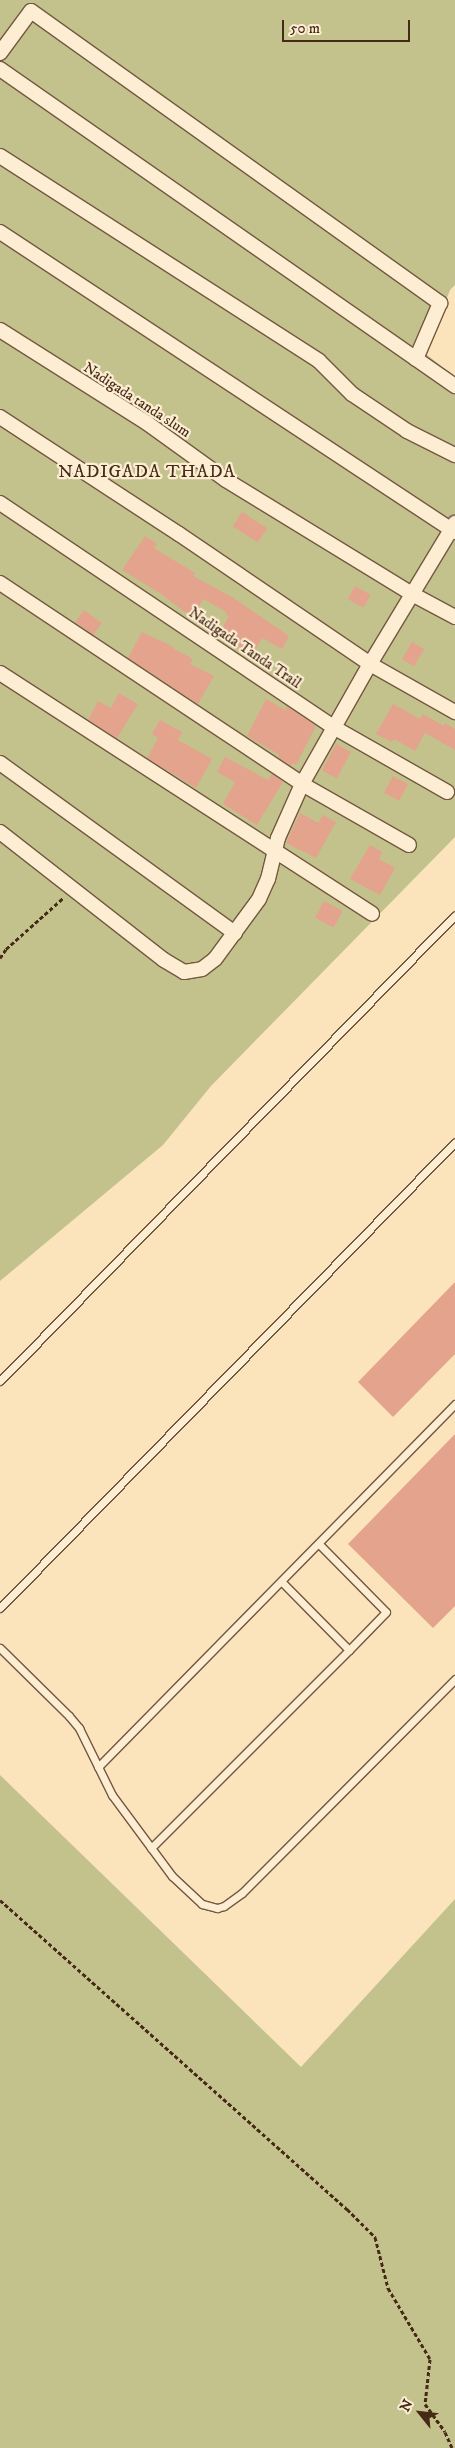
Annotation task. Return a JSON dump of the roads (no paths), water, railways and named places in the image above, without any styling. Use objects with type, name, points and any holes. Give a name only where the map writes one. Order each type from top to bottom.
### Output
[{"type":"street","points":[[0,53],[31,11],[440,303],[416,359]]},
{"type":"street","points":[[0,69],[455,386]]},
{"type":"street","points":[[0,156],[319,361],[352,394],[407,431],[455,455]]},
{"type":"street","points":[[0,232],[454,528],[370,664],[302,784],[274,852],[268,879],[259,899],[215,959],[202,969],[184,972],[164,960],[0,832]]},
{"type":"street","name":"Nadigada tanda slum","points":[[0,330],[147,423],[226,480],[412,594],[455,617]]},
{"type":"street","points":[[0,417],[179,534],[370,664],[455,712]]},
{"type":"street","name":"Nadigada Tanda Trail","points":[[0,503],[335,728],[447,792]]},
{"type":"street","points":[[0,584],[302,784],[409,845]]},
{"type":"street","points":[[0,673],[372,914]]},
{"type":"street","points":[[0,763],[235,932]]},
{"type":"lane","points":[[0,1381],[455,915]]},
{"type":"lane","points":[[0,1608],[455,1142]]},
{"type":"lane","points":[[98,1767],[455,1404]]},
{"type":"lane","points":[[151,1848],[386,1612],[319,1544]]},
{"type":"lane","points":[[282,1582],[348,1650]]},
{"type":"lane","points":[[0,1648],[69,1716],[85,1738],[112,1795],[151,1848],[192,1897],[208,1906],[217,1908],[224,1906],[242,1893],[455,1679]]},
{"type":"district","name":"NADIGADA THADA","points":[[147,472]]}]
